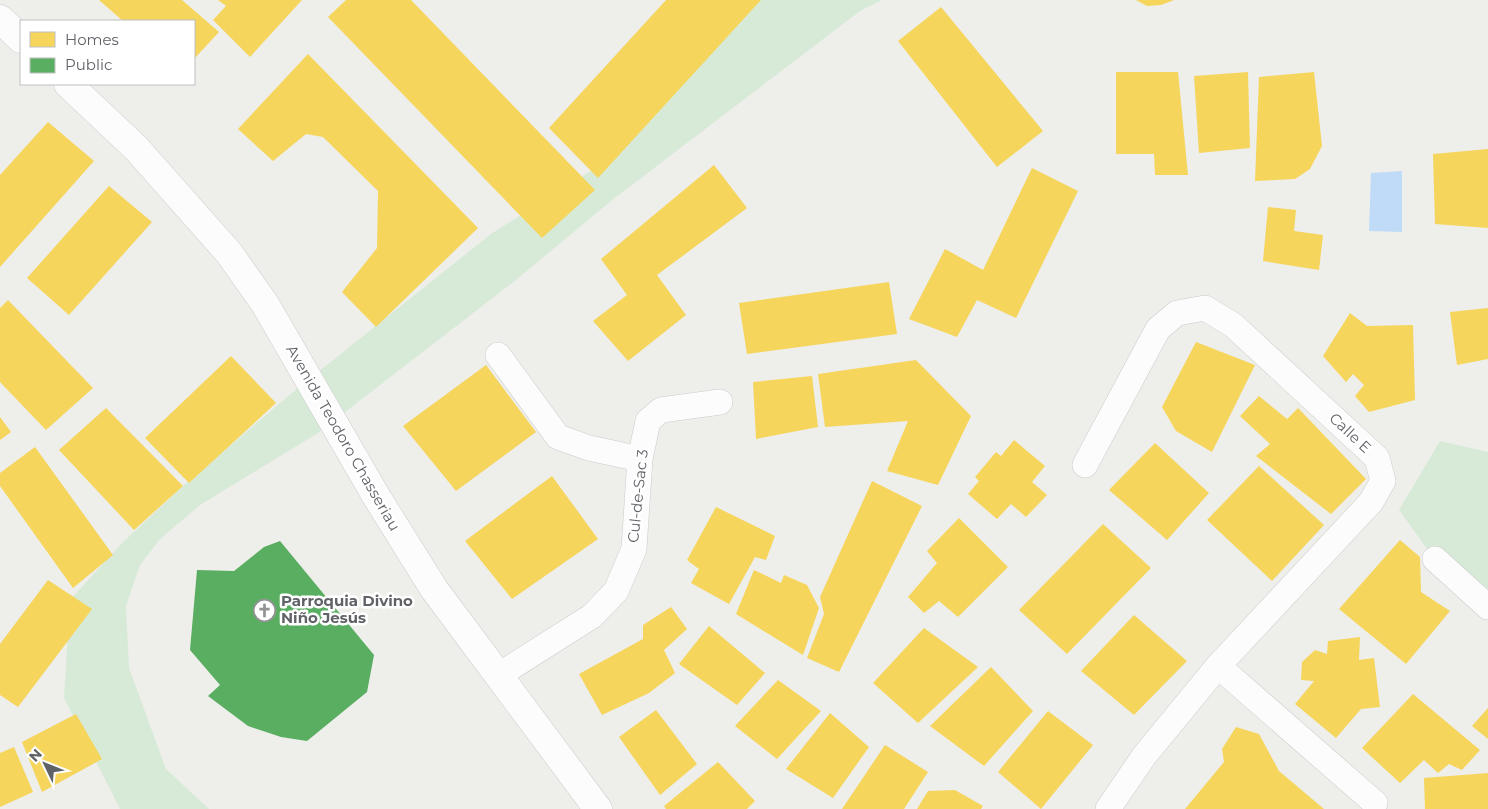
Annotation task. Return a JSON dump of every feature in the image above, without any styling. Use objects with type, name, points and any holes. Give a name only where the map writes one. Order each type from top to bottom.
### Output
[{"type":"street","points":[[0,19],[20,38]]},
{"type":"street","name":"Avenida Teodoro Chasseriau","points":[[69,85],[136,148],[229,253],[265,304],[376,496],[434,589],[598,809]]},
{"type":"street","name":"Calle E","points":[[1085,465],[1158,329],[1177,313],[1205,308],[1233,325],[1377,458],[1383,481],[1371,502],[1218,666],[1144,756],[1108,809]]},
{"type":"street","points":[[498,355],[558,438],[589,448],[640,459]]},
{"type":"street","name":"Cul-de-Sac 3","points":[[499,675],[592,616],[616,591],[634,549],[640,459],[648,422],[661,410],[720,402]]},
{"type":"street","points":[[1435,559],[1488,607]]},
{"type":"street","points":[[1218,666],[1375,802]]},
{"type":"green space","points":[[759,0],[882,0],[860,11],[616,197],[517,279],[318,433],[200,505],[160,539],[140,565],[126,606],[129,668],[166,769],[209,809],[120,809],[64,698],[70,600],[121,544],[183,486],[293,392],[491,234],[591,171]]},
{"type":"green space","points":[[1440,441],[1488,452],[1488,589],[1445,557],[1428,550],[1399,510]]},
{"type":"water","points":[[1402,171],[1402,232],[1369,231],[1371,173]]},
{"type":"building: Homes","points":[[99,0],[182,0],[219,32],[195,58],[195,20],[122,20]]},
{"type":"building: Homes","points":[[218,0],[302,0],[250,57],[213,20],[226,6]]},
{"type":"building: Homes","points":[[346,0],[411,0],[595,190],[542,238],[328,17]]},
{"type":"building: Homes","points":[[666,0],[761,0],[598,178],[549,128]]},
{"type":"building: Homes","points":[[1136,0],[1174,0],[1161,5],[1147,6]]},
{"type":"building: Homes","points":[[941,7],[1043,131],[997,167],[898,41]]},
{"type":"building: Homes","points":[[308,54],[478,228],[376,327],[342,292],[377,248],[378,191],[323,137],[306,134],[273,161],[238,129]]},
{"type":"building: Homes","points":[[1116,72],[1178,72],[1188,175],[1155,175],[1154,154],[1116,154]]},
{"type":"building: Homes","points":[[1248,72],[1250,148],[1199,153],[1194,76]]},
{"type":"building: Homes","points":[[1314,72],[1322,146],[1310,169],[1295,179],[1255,181],[1259,77]]},
{"type":"building: Homes","points":[[48,122],[94,161],[0,267],[0,175]]},
{"type":"building: Homes","points":[[1488,149],[1488,228],[1435,224],[1433,154]]},
{"type":"building: Homes","points":[[714,165],[747,208],[657,275],[686,315],[628,361],[593,321],[627,295],[601,259]]},
{"type":"building: Homes","points":[[1032,168],[1078,191],[1016,318],[977,300],[957,337],[909,319],[945,249],[983,270]]},
{"type":"building: Homes","points":[[109,186],[152,222],[69,315],[27,278]]},
{"type":"building: Homes","points":[[1268,207],[1296,210],[1294,231],[1323,235],[1319,270],[1263,261]]},
{"type":"building: Homes","points":[[889,282],[897,334],[747,354],[739,303]]},
{"type":"building: Homes","points":[[8,300],[93,388],[46,430],[0,382],[0,308]]},
{"type":"building: Homes","points":[[1488,308],[1488,359],[1457,365],[1450,312]]},
{"type":"building: Homes","points":[[1350,313],[1367,326],[1413,325],[1415,400],[1369,412],[1355,396],[1364,385],[1353,374],[1346,382],[1323,356]]},
{"type":"building: Homes","points":[[1196,342],[1255,365],[1212,452],[1176,431],[1162,407]]},
{"type":"building: Homes","points":[[231,356],[276,403],[189,483],[145,438]]},
{"type":"building: Homes","points":[[916,360],[971,416],[938,485],[887,471],[908,421],[825,427],[818,374]]},
{"type":"building: Homes","points":[[486,365],[536,432],[456,491],[403,426]]},
{"type":"building: Homes","points":[[812,376],[818,427],[756,439],[753,382]]},
{"type":"building: Homes","points":[[1259,396],[1287,419],[1298,408],[1366,479],[1331,514],[1256,456],[1270,444],[1240,416]]},
{"type":"building: Homes","points":[[106,408],[183,486],[134,530],[59,450]]},
{"type":"building: Homes","points":[[0,417],[11,432],[0,440]]},
{"type":"building: Homes","points":[[1014,440],[1045,466],[1032,482],[1047,495],[1026,517],[1011,504],[997,519],[968,494],[979,481],[975,477],[996,452],[1001,456]]},
{"type":"building: Homes","points":[[1155,443],[1209,493],[1167,540],[1109,490]]},
{"type":"building: Homes","points":[[35,447],[113,555],[73,588],[0,486],[0,473]]},
{"type":"building: Homes","points":[[1259,466],[1324,525],[1272,581],[1207,520]]},
{"type":"building: Homes","points":[[552,476],[598,539],[512,599],[465,541]]},
{"type":"building: Homes","points":[[872,481],[922,506],[839,672],[807,658],[824,614],[820,597]]},
{"type":"building: Homes","points":[[716,507],[775,536],[766,560],[755,557],[729,604],[691,583],[699,569],[687,560]]},
{"type":"building: Homes","points":[[959,518],[1008,567],[958,617],[939,601],[924,613],[908,597],[937,563],[927,551]]},
{"type":"building: Homes","points":[[1103,524],[1151,568],[1067,654],[1019,610]]},
{"type":"building: Homes","points":[[1400,540],[1420,557],[1421,592],[1450,611],[1406,664],[1339,609]]},
{"type":"building: Homes","points":[[754,570],[781,583],[784,575],[807,585],[819,608],[803,655],[736,614]]},
{"type":"building: Homes","points":[[48,580],[92,609],[18,707],[0,695],[0,644]]},
{"type":"building: Homes","points":[[671,607],[687,629],[664,650],[675,673],[649,693],[602,715],[579,674],[643,639],[643,625]]},
{"type":"building: Homes","points":[[1134,615],[1187,661],[1134,715],[1081,671]]},
{"type":"building: Homes","points":[[709,626],[765,673],[737,705],[679,664]]},
{"type":"building: Homes","points":[[924,628],[978,667],[918,723],[873,683]]},
{"type":"building: Homes","points":[[1360,637],[1359,660],[1374,658],[1380,707],[1361,709],[1336,738],[1295,704],[1314,681],[1301,680],[1302,662],[1315,650],[1327,654],[1328,641]]},
{"type":"building: Homes","points":[[991,667],[1033,711],[984,766],[930,726]]},
{"type":"building: Homes","points":[[778,680],[821,711],[777,759],[735,726]]},
{"type":"building: Homes","points":[[1413,694],[1480,750],[1462,770],[1449,764],[1438,773],[1424,760],[1400,783],[1362,748]]},
{"type":"building: Homes","points":[[1488,708],[1488,739],[1472,726]]},
{"type":"building: Homes","points":[[656,710],[697,764],[660,795],[619,737]]},
{"type":"building: Homes","points":[[1048,711],[1093,745],[1041,809],[998,772]]},
{"type":"building: Homes","points":[[830,713],[869,747],[833,798],[786,769]]},
{"type":"building: Homes","points":[[76,714],[102,759],[42,792],[22,742]]},
{"type":"building: Homes","points":[[1236,727],[1259,734],[1279,771],[1324,809],[1185,809],[1224,762],[1222,749]]},
{"type":"building: Homes","points":[[885,745],[928,772],[904,809],[842,809]]},
{"type":"building: Homes","points":[[14,747],[33,792],[0,807],[0,753]]},
{"type":"building: Homes","points":[[718,762],[755,801],[747,809],[666,809],[664,806]]},
{"type":"building: Homes","points":[[1488,773],[1488,809],[1425,809],[1424,778]]},
{"type":"building: Homes","points":[[955,790],[983,806],[981,809],[917,809],[928,791]]},
{"type":"building: Public","name":"Parroquia Divino Niño Jesús","points":[[280,541],[374,655],[367,692],[307,741],[281,737],[248,726],[208,696],[220,685],[190,650],[197,570],[234,571],[264,547]]},
{"type":"place","name":"Parroquia Divino Niño Jesús","points":[[265,610]]}]
